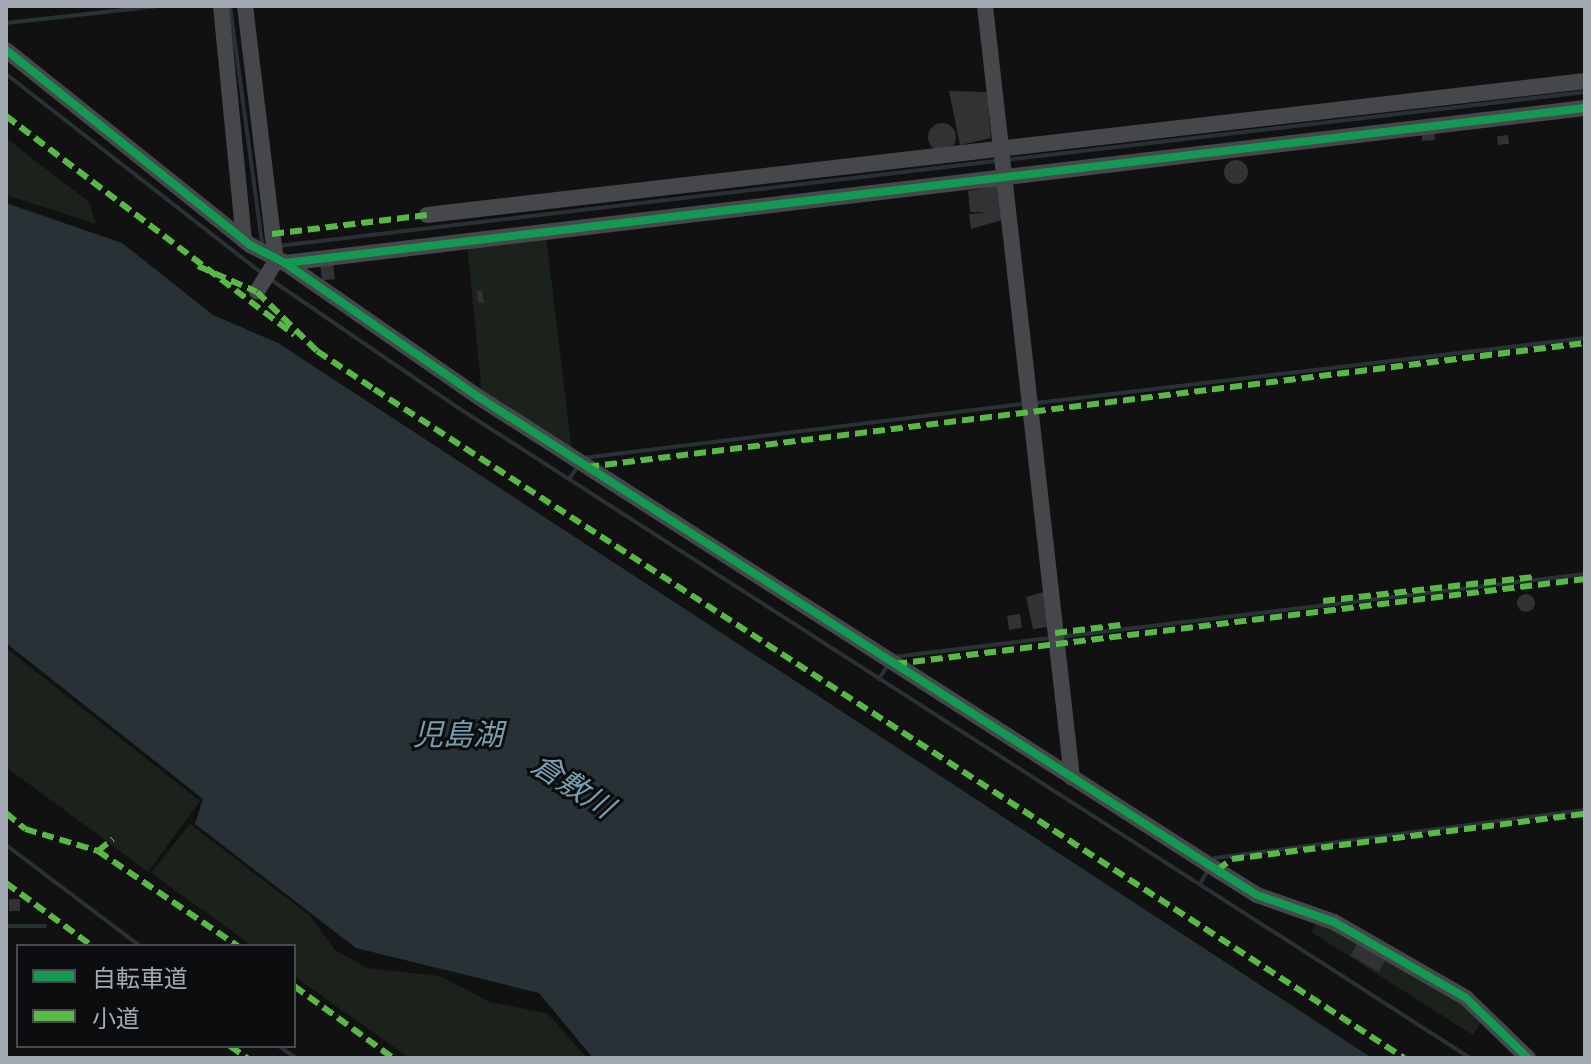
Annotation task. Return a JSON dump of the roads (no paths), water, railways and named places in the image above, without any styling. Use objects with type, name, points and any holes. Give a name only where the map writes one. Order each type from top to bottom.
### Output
[{"type":"street","points":[[221,6],[267,252]]},
{"type":"street","points":[[245,6],[267,252],[259,289]]},
{"type":"street","points":[[985,6],[1072,778]]},
{"type":"street","points":[[6,50],[267,252],[477,396],[1257,895],[1334,922],[1435,978],[1492,1018],[1528,1058]]},
{"type":"street","points":[[267,252],[1003,162],[1585,81]]},
{"type":"street","points":[[427,215],[1585,108]]},
{"type":"water","name":"児島湖","points":[[6,203],[122,243],[213,315],[278,343],[1372,1058],[593,1058],[539,993],[356,948],[195,824],[203,799],[6,643]]},
{"type":"waterway","points":[[6,23],[158,6]]},
{"type":"waterway","points":[[230,6],[262,243]]},
{"type":"waterway","points":[[6,74],[263,274]]},
{"type":"waterway","points":[[1005,160],[1585,92]]},
{"type":"waterway","points":[[278,246],[996,161]]},
{"type":"waterway","points":[[270,279],[463,411],[1470,1058]]},
{"type":"waterway","points":[[1036,403],[1585,338]]},
{"type":"waterway","points":[[583,458],[1025,404]]},
{"type":"waterway","points":[[569,479],[578,466]]},
{"type":"waterway","points":[[1059,637],[1585,574]]},
{"type":"waterway","points":[[893,657],[1050,638]]},
{"type":"waterway","points":[[879,679],[887,666]]},
{"type":"waterway","points":[[1215,858],[1585,810]]},
{"type":"waterway","points":[[6,845],[137,944]]},
{"type":"waterway","points":[[1200,884],[1208,870]]},
{"type":"waterway","points":[[6,926],[45,926]]},
{"type":"waterway","points":[[282,1048],[296,1058]]},
{"type":"water label","name":"倉敷川","points":[[572,787]]}]
